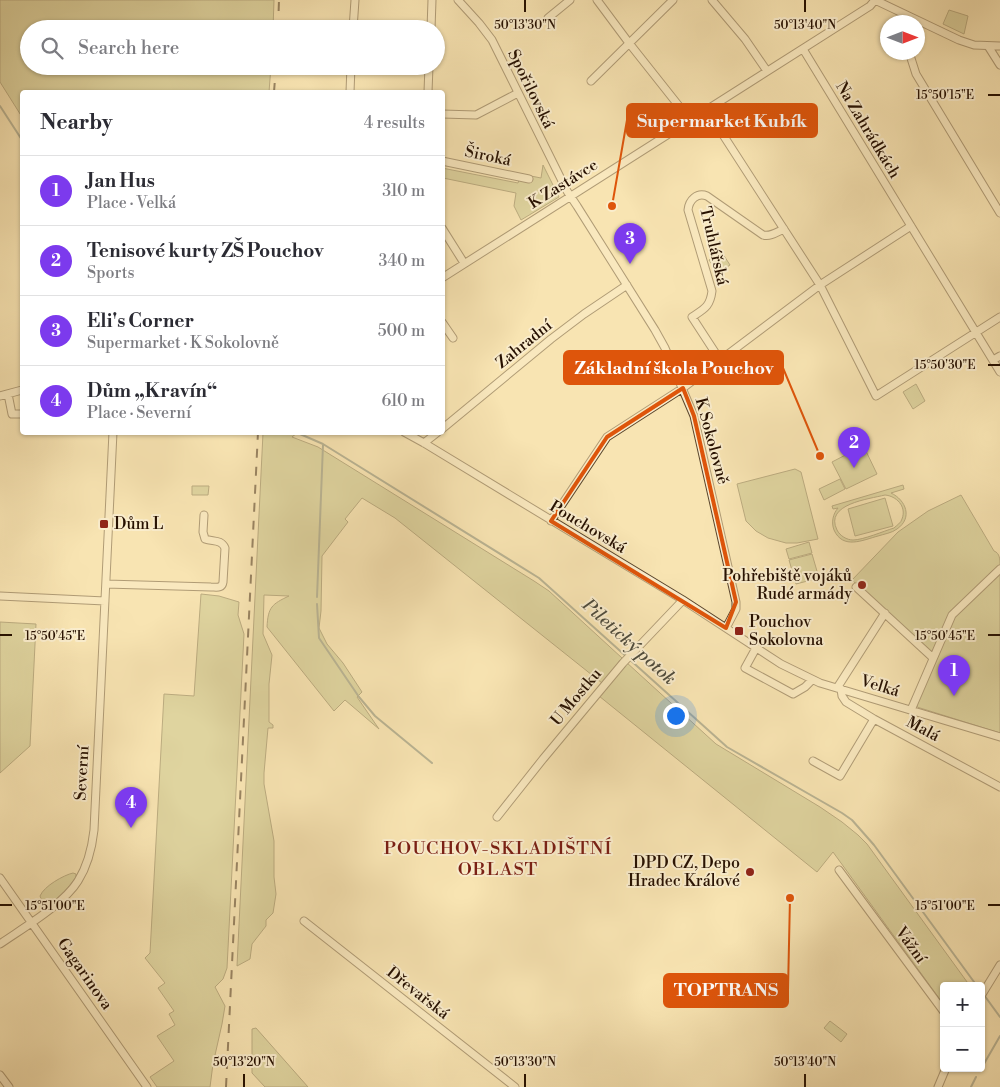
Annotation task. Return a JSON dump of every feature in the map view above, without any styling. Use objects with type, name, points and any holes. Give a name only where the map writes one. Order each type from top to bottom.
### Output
[{"type":"street","points":[[354,20],[355,0]]},
{"type":"street","points":[[431,20],[432,0]]},
{"type":"street","name":"Spořilovská","points":[[458,0],[492,40],[570,196]]},
{"type":"street","points":[[548,18],[570,0]]},
{"type":"street","points":[[598,0],[629,43],[690,120]]},
{"type":"street","points":[[591,81],[672,0]]},
{"type":"street","points":[[712,0],[745,39],[767,71]]},
{"type":"street","points":[[875,0],[899,15]]},
{"type":"street","name":"K Zastávce","points":[[445,276],[870,6],[875,0]]},
{"type":"street","points":[[925,26],[974,45],[1000,46]]},
{"type":"street","points":[[988,46],[1000,65]]},
{"type":"street","name":"Na Zahrádkách","points":[[802,48],[1000,372]]},
{"type":"street","points":[[912,60],[916,74],[1000,214]]},
{"type":"street","points":[[350,90],[351,75]]},
{"type":"street","points":[[428,90],[429,75]]},
{"type":"street","points":[[445,114],[476,115],[518,93]]},
{"type":"street","points":[[707,110],[820,285],[876,396],[1000,317]]},
{"type":"street","name":"Široká","points":[[445,162],[528,179]]},
{"type":"street","name":"Truhlářská","points":[[720,360],[692,317],[711,301],[712,291],[688,207],[692,200],[698,195],[703,194],[763,235],[774,234],[784,228]]},
{"type":"street","name":"K Sokolovně","points":[[570,196],[665,348],[694,416],[736,602],[736,609],[726,628]]},
{"type":"street","points":[[552,521],[607,436],[683,388],[820,285],[911,226]]},
{"type":"street","points":[[445,233],[464,263]]},
{"type":"street","name":"Zahradní","points":[[445,426],[551,339],[627,285]]},
{"type":"street","points":[[445,326],[453,338]]},
{"type":"street","points":[[993,360],[1000,356]]},
{"type":"street","points":[[20,391],[4,395],[12,414],[20,414]]},
{"type":"street","name":"Severní","points":[[0,944],[61,900],[73,887],[83,871],[91,848],[94,830],[113,435]]},
{"type":"street","name":"Pouchovská","points":[[409,435],[682,600],[780,664],[812,680],[839,688]]},
{"type":"street","points":[[424,443],[434,435]]},
{"type":"street","points":[[106,584],[221,587],[225,548],[220,542],[205,539],[203,532],[204,515]]},
{"type":"street","points":[[911,710],[952,615],[1000,569]]},
{"type":"street","points":[[856,587],[933,658]]},
{"type":"street","points":[[0,596],[105,601]]},
{"type":"street","name":"U Mostku","points":[[497,817],[623,663],[682,600]]},
{"type":"street","name":"Velká","points":[[885,613],[839,688],[1000,737]]},
{"type":"street","points":[[756,648],[745,668],[792,694],[805,687],[812,680]]},
{"type":"street","name":"Malá","points":[[839,688],[846,702],[1000,787]]},
{"type":"street","points":[[813,761],[840,776],[874,718]]},
{"type":"street","name":"Vážní","points":[[839,870],[940,1007]]},
{"type":"street","name":"Gagarinova","points":[[0,878],[147,1087]]},
{"type":"street","name":"Dřevařská","points":[[304,921],[515,1087]]},
{"type":"street","points":[[985,990],[1000,965]]},
{"type":"street","points":[[938,1087],[944,1072]]},
{"type":"street","points":[[0,1075],[8,1087]]},
{"type":"highlighted area","points":[[683,388],[694,416],[736,602],[726,628],[551,521],[607,437]]},
{"type":"green space","points":[[0,0],[274,0],[273,20],[20,20],[20,75],[270,75],[269,90],[20,90],[20,114],[0,82]]},
{"type":"green space","points":[[949,10],[968,16],[964,34],[943,24]]},
{"type":"green space","points":[[543,165],[559,197],[521,220],[514,206],[516,193],[445,178],[445,169],[518,183],[521,174],[541,178]]},
{"type":"green space","points":[[721,251],[730,265],[718,273],[709,260]]},
{"type":"green space","points":[[916,384],[925,401],[913,409],[903,392]]},
{"type":"green space","points":[[263,435],[294,435],[292,437],[318,447],[549,591],[622,658],[602,683],[395,518],[362,498],[345,519],[348,522],[322,556],[319,628],[327,644],[343,663],[362,692],[357,697],[379,729],[345,700],[334,711],[267,627],[268,615],[272,607],[289,596],[264,595],[263,634],[272,655],[269,684],[269,722],[273,725],[273,728],[268,728],[264,784],[274,841],[276,894],[273,913],[266,920],[266,926],[252,944],[250,959],[237,966]]},
{"type":"green space","points":[[864,447],[877,474],[846,489],[832,462]]},
{"type":"green space","points":[[795,469],[801,472],[818,539],[786,543],[768,538],[756,531],[746,521],[737,484]]},
{"type":"green space","points":[[840,479],[845,489],[824,500],[819,489]]},
{"type":"green space","points":[[903,485],[904,489],[891,493],[901,500],[906,509],[906,515],[902,525],[893,531],[860,541],[848,542],[838,536],[834,530],[833,518],[838,508],[833,509],[832,506]],"holes":[[[885,495],[900,502],[903,510],[900,523],[894,528],[857,540],[848,539],[838,532],[835,521],[837,514],[842,509],[859,501]]]},
{"type":"green space","points":[[192,486],[209,486],[208,495],[192,495]]},
{"type":"green space","points":[[961,495],[994,551],[999,555],[1000,565],[948,617],[932,652],[929,653],[852,580],[898,532],[928,511]]},
{"type":"green space","points":[[885,498],[893,526],[855,536],[848,509]]},
{"type":"green space","points":[[809,542],[812,553],[789,559],[786,549]]},
{"type":"green space","points":[[812,554],[819,578],[796,584],[789,560]]},
{"type":"green space","points":[[1000,573],[1000,733],[917,707],[917,703],[955,617]]},
{"type":"green space","points":[[201,594],[219,596],[239,602],[238,615],[244,634],[227,968],[223,979],[215,987],[225,1006],[210,1087],[157,1087],[150,1077],[174,1061],[157,1036],[175,1025],[169,1014],[174,1011],[158,988],[165,983],[145,958],[150,953],[164,694],[194,696]]},
{"type":"green space","points":[[0,622],[36,624],[30,746],[0,773]]},
{"type":"green space","points":[[626,662],[716,744],[842,822],[867,844],[967,982],[940,982],[940,999],[833,852],[817,872],[599,696]]},
{"type":"green space","points":[[73,873],[76,874],[76,877],[53,902],[47,903],[42,901],[40,896],[46,888]]},
{"type":"green space","points":[[830,1021],[847,1034],[841,1042],[824,1028]]},
{"type":"green space","points":[[256,1028],[308,1087],[265,1087],[252,1073],[252,1029]]},
{"type":"waterway","name":"Piletický potok","points":[[0,106],[20,137]]},
{"type":"waterway","name":"Piletický potok","points":[[302,435],[323,444],[539,578],[727,747],[852,820],[874,845],[974,982]]},
{"type":"waterway","points":[[317,597],[323,445]]},
{"type":"waterway","points":[[317,604],[319,638],[359,697],[375,716],[432,763]]},
{"type":"waterway","name":"Piletický potok","points":[[985,996],[1000,1017]]},
{"type":"waterway","points":[[985,1062],[1000,1036]]},
{"type":"waterway","points":[[971,1087],[976,1077]]},
{"type":"railway","points":[[278,20],[279,0]]},
{"type":"railway","points":[[274,90],[275,75]]},
{"type":"railway","points":[[226,1087],[258,435]]},
{"type":"place","name":"Supermarket Kubík","points":[[612,206]]},
{"type":"place","name":"Eli's Corner","points":[[630,264]]},
{"type":"place","name":"Základní škola Pouchov","points":[[820,456]]},
{"type":"place","name":"Tenisové kurty ZŠ Pouchov","points":[[854,468]]},
{"type":"place","name":"Dům L","points":[[104,524]]},
{"type":"place","name":"Pohřebiště vojáků Rudé armády","points":[[862,585]]},
{"type":"place","name":"Pouchov Sokolovna","points":[[739,631]]},
{"type":"place","name":"Jan Hus","points":[[954,696]]},
{"type":"place","name":"Dům „Kravín“","points":[[131,828]]},
{"type":"place","name":"DPD CZ, Depo Hradec Králové","points":[[750,872]]},
{"type":"place","name":"TOPTRANS","points":[[790,898]]},
{"type":"district","name":"POUCHOV-SKLADIŠTNÍ OBLAST","points":[[498,858]]}]
